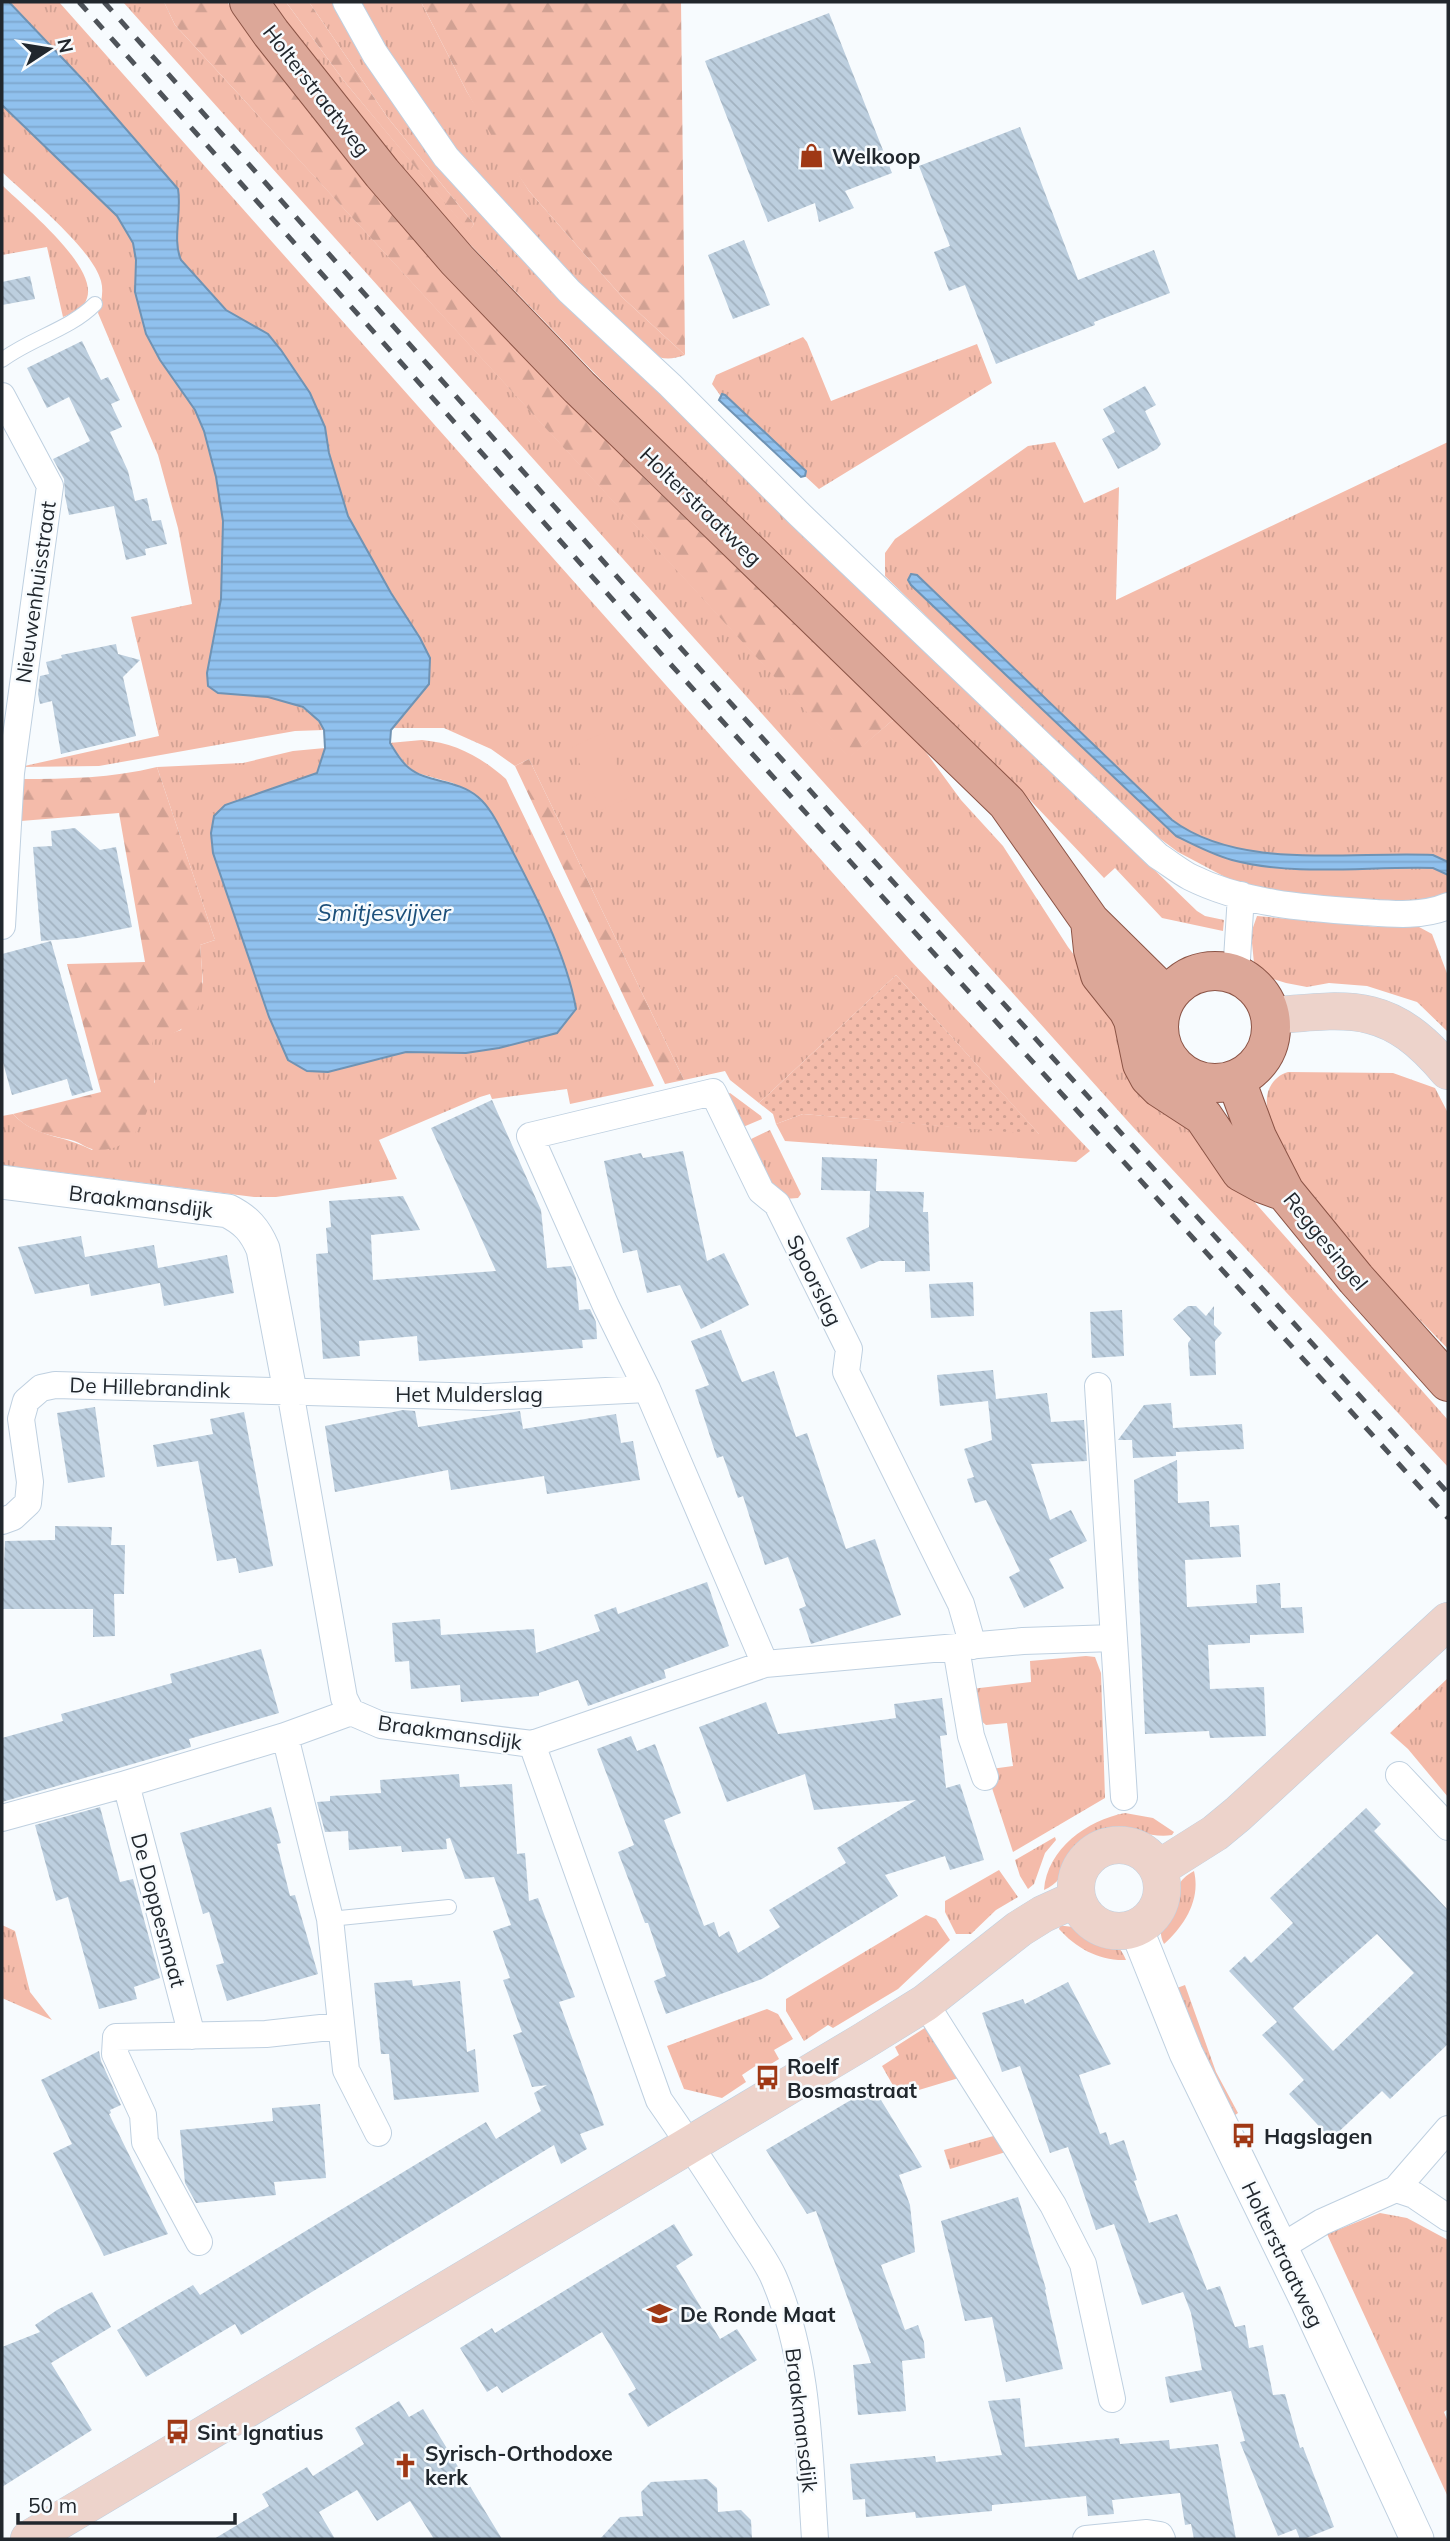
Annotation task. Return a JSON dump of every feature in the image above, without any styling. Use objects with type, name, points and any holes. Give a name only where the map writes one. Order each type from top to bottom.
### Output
[{"type":"main road","name":"Holterstraatweg","points":[[249,2],[382,173],[457,260],[579,387],[1007,803],[1090,921],[1167,997]]},
{"type":"main road","points":[[1090,921],[1093,950],[1100,975],[1133,1020],[1142,1064],[1149,1077],[1160,1088],[1203,1116],[1241,1172],[1285,1192]]},
{"type":"main road","points":[[1217,971],[1236,975],[1258,991],[1270,1016],[1268,1047],[1260,1061],[1236,1080],[1218,1084],[1200,1082],[1184,1075],[1171,1063],[1159,1030],[1161,1012],[1167,997],[1181,982],[1198,974],[1217,971]]},
{"type":"main road","points":[[1270,1016],[1333,1010],[1383,1018],[1428,1046],[1448,1071]]},
{"type":"main road","name":"Reggesingel","points":[[1236,1080],[1256,1137],[1285,1192],[1356,1279],[1448,1382]]},
{"type":"main road","points":[[1158,1869],[1215,1833],[1238,1814],[1448,1621]]},
{"type":"main road","points":[[1107,1845],[1136,1847],[1148,1855],[1158,1869],[1162,1891],[1159,1903],[1153,1913],[1136,1928],[1107,1930],[1085,1915],[1076,1899],[1077,1874],[1084,1861],[1094,1851],[1107,1845]]},
{"type":"main road","points":[[29,2539],[925,2003],[1019,1929],[1076,1899]]},
{"type":"street","points":[[346,2],[375,54],[446,157],[569,291],[1142,842],[1189,876],[1241,895],[1295,907],[1380,913],[1440,909]]},
{"type":"street","name":"Nieuwenhuisstraat","points":[[2,396],[50,486],[11,773],[2,926]]},
{"type":"street","points":[[1236,975],[1241,895]]},
{"type":"street","name":"Spoorslag","points":[[647,1389],[606,1306],[530,1136],[713,1092],[761,1191],[777,1205],[849,1349],[846,1372],[961,1604],[971,1736],[985,1777]]},
{"type":"street","name":"Braakmansdijk","points":[[2,1182],[228,1211],[241,1218],[256,1232],[263,1249],[290,1391],[344,1698],[351,1712],[380,1725],[532,1744],[659,2100],[772,2274],[800,2372],[808,2428],[815,2539]]},
{"type":"street","name":"De Hillebrandink","points":[[2,1521],[13,1517],[28,1503],[30,1482],[21,1419],[26,1401],[41,1388],[55,1385],[290,1391]]},
{"type":"street","points":[[1098,1386],[1124,1797]]},
{"type":"street","points":[[647,1389],[765,1664]]},
{"type":"street","name":"Het Mulderslag","points":[[290,1391],[485,1397],[647,1389]]},
{"type":"street","points":[[532,1744],[765,1664],[1023,1641],[1114,1638]]},
{"type":"street","points":[[2,1818],[285,1736],[351,1712]]},
{"type":"street","points":[[285,1736],[330,1919],[339,2026],[346,2070],[378,2133]]},
{"type":"street","points":[[1399,1775],[1448,1827]]},
{"type":"street","name":"De Doppesmaat","points":[[126,1784],[192,2036]]},
{"type":"street","name":"Holterstraatweg","points":[[1136,1928],[1186,2053],[1281,2247],[1417,2539]]},
{"type":"street","points":[[925,2003],[1071,2237],[1083,2264],[1112,2399]]},
{"type":"street","points":[[199,2242],[145,2142],[144,2115],[115,2054],[116,2037],[266,2034],[339,2026]]},
{"type":"street","points":[[1281,2247],[1322,2222],[1396,2189],[1448,2129]]},
{"type":"street","points":[[1396,2189],[1414,2195],[1448,2218]]},
{"type":"street","points":[[1086,2539],[1147,2533],[1160,2535],[1162,2539]]},
{"type":"lane","points":[[2,360],[17,349],[82,317],[95,304]]},
{"type":"lane","points":[[330,1919],[449,1906]]},
{"type":"green space","points":[[9,2],[59,2],[911,961],[1090,1151],[1076,1162],[785,1141],[776,1124],[803,1114],[1039,1134],[896,975],[759,1103],[730,1080],[725,1071],[684,1080],[529,759],[515,766],[491,749],[444,728],[393,728],[429,684],[420,638],[391,593],[348,516],[329,453],[325,427],[239,318],[226,310],[181,260],[177,244],[178,189],[86,83]]},
{"type":"green space","points":[[123,2],[164,2],[175,25],[849,757],[894,719],[920,744],[961,800],[1003,846],[1068,947],[1111,1004],[1175,1110],[1448,1420],[1448,1467],[1133,1127]]},
{"type":"green space","points":[[164,2],[227,2],[276,69],[483,313],[644,478],[894,719],[849,758],[175,25]]},
{"type":"green space","points":[[269,2],[286,2],[344,81],[469,231],[474,224],[388,118],[309,2],[332,2],[348,31],[414,130],[516,254],[1197,911],[1205,916],[1224,920],[1223,931],[1162,918],[1115,868],[1104,878],[1030,800],[604,383],[427,200]]},
{"type":"green space","points":[[286,2],[309,2],[388,118],[474,224],[469,232],[344,81]]},
{"type":"green space","points":[[359,2],[421,2],[467,92],[529,191],[623,298],[685,355],[667,358],[650,353],[546,252],[438,125],[395,65]]},
{"type":"green space","points":[[421,2],[681,2],[685,355],[623,298],[529,191],[493,138]]},
{"type":"green space","points":[[2,105],[117,216],[133,243],[136,260],[135,292],[146,334],[160,360],[195,410],[204,431],[216,477],[223,521],[221,599],[207,673],[218,693],[291,703],[315,718],[324,730],[295,731],[99,766],[20,767],[159,736],[131,617],[192,604],[178,528],[158,455],[98,313],[102,293],[101,281],[95,268],[73,239],[2,172]]},
{"type":"green space","points":[[2,185],[56,237],[81,270],[87,285],[87,298],[78,310],[63,317],[47,247],[2,255]]},
{"type":"green space","points":[[803,337],[831,401],[977,344],[992,383],[819,489],[805,476],[806,471],[725,395],[720,395],[712,384],[716,375]]},
{"type":"green space","points":[[1055,442],[1084,503],[1119,487],[1116,600],[1448,442],[1448,862],[1433,855],[1333,856],[1263,852],[1230,846],[1200,836],[1172,820],[1190,843],[1231,859],[1297,868],[1433,868],[1448,875],[1448,897],[1437,902],[1319,902],[1242,886],[1178,852],[1139,823],[885,576],[885,553],[895,539],[1028,446]]},
{"type":"green space","points":[[603,733],[631,797],[601,810],[572,747]]},
{"type":"green space","points":[[422,740],[446,744],[467,752],[506,779],[654,1086],[570,1104],[567,1089],[492,1099],[490,1094],[379,1140],[397,1179],[276,1197],[254,1197],[2,1165],[2,1116],[13,1114],[31,1128],[92,1150],[155,1082],[151,1040],[181,1030],[203,982],[200,945],[215,940],[157,767],[243,763],[293,751],[325,748],[317,773],[301,780],[213,853],[250,956],[378,1060],[406,1052],[466,1053],[499,1048],[557,1033],[576,1009],[563,960],[520,865],[489,810],[453,783],[417,773],[408,767],[389,743]]},
{"type":"green space","points":[[529,759],[684,1080],[665,1084],[515,766]]},
{"type":"green space","points":[[157,767],[215,940],[200,945],[202,990],[197,1010],[191,1020],[180,1030],[152,1041],[155,1079],[148,1108],[137,1130],[120,1145],[96,1150],[40,1132],[13,1114],[101,1092],[67,964],[145,962],[119,813],[21,821],[21,779],[106,776]]},
{"type":"green space","points":[[1257,916],[1378,927],[1419,927],[1432,934],[1448,976],[1448,1032],[1417,1002],[1367,986],[1329,983],[1307,987],[1270,978],[1254,963],[1251,933]]},
{"type":"green space","points":[[896,975],[1040,1135],[803,1114],[776,1124],[773,1114],[759,1103]]},
{"type":"green space","points":[[1288,1072],[1393,1073],[1435,1088],[1448,1113],[1448,1349],[1344,1240],[1312,1202],[1300,1183],[1279,1139],[1267,1105],[1267,1094],[1272,1084]]},
{"type":"green space","points":[[730,1093],[762,1119],[743,1127],[727,1094]]},
{"type":"green space","points":[[770,1130],[801,1194],[798,1198],[784,1199],[774,1190],[749,1140]]},
{"type":"green space","points":[[1095,1657],[1101,1673],[1105,1798],[1013,1852],[990,1782],[991,1769],[1013,1766],[1007,1723],[986,1725],[974,1715],[971,1689],[1031,1682],[1030,1661]]},
{"type":"green space","points":[[1448,1678],[1448,1797],[1408,1749],[1390,1733]]},
{"type":"green space","points":[[1125,1813],[1153,1818],[1174,1832],[1172,1835],[1163,1836],[1119,1829],[1101,1832],[1083,1844],[1060,1878],[1044,1890],[1053,1862],[1071,1839],[1097,1822]]},
{"type":"green space","points":[[1055,1837],[1056,1840],[1045,1853],[1034,1884],[1028,1889],[1015,1860]]},
{"type":"green space","points":[[999,1870],[1018,1897],[996,1910],[971,1934],[956,1934],[945,1912],[945,1901]]},
{"type":"green space","points":[[1194,1871],[1195,1892],[1189,1912],[1164,1944],[1161,1930],[1165,1916],[1180,1882]]},
{"type":"green space","points":[[926,1915],[936,1919],[950,1940],[898,1989],[833,2028],[828,2025],[804,2041],[786,2011],[786,1999]]},
{"type":"green space","points":[[2,1925],[15,1931],[30,1992],[52,2020],[2,1998]]},
{"type":"green space","points":[[1060,1926],[1089,1930],[1107,1938],[1122,1951],[1126,1960],[1097,1956],[1089,1952],[1066,1936],[1059,1929]]},
{"type":"green space","points":[[1185,1985],[1216,2072],[1238,2113],[1231,2118],[1219,2101],[1177,1988]]},
{"type":"green space","points":[[767,2009],[778,2014],[793,2039],[774,2050],[779,2059],[761,2070],[757,2065],[742,2075],[746,2082],[722,2098],[684,2089],[667,2046]]},
{"type":"green space","points":[[931,2024],[962,2077],[899,2096],[882,2066],[899,2055],[895,2047]]},
{"type":"green space","points":[[997,2135],[1009,2151],[950,2169],[944,2150]]},
{"type":"green space","points":[[1380,2213],[1407,2218],[1448,2240],[1448,2409],[1444,2412],[1448,2422],[1448,2497],[1327,2234]]},
{"type":"water","name":"Smitjesvijver","points":[[2,2],[9,2],[86,83],[178,189],[177,244],[181,260],[226,310],[268,334],[310,393],[325,427],[329,453],[348,516],[430,658],[429,684],[391,730],[390,743],[409,768],[416,773],[470,791],[483,801],[494,818],[548,923],[572,988],[576,1009],[557,1033],[499,1048],[466,1053],[406,1052],[328,1072],[307,1071],[288,1060],[269,1017],[213,853],[211,833],[214,816],[225,805],[317,773],[325,748],[324,730],[319,721],[303,707],[268,697],[218,693],[208,686],[207,673],[221,599],[223,521],[216,477],[204,431],[195,410],[160,360],[146,334],[135,292],[136,260],[133,243],[117,216],[2,105]]},
{"type":"water","points":[[722,394],[806,471],[805,476],[801,477],[719,400]]},
{"type":"water","points":[[911,574],[917,575],[1172,820],[1199,836],[1230,846],[1297,855],[1433,855],[1448,862],[1448,875],[1433,868],[1306,869],[1256,865],[1204,850],[1176,836],[911,585],[908,580]]},
{"type":"building","points":[[829,13],[892,173],[845,191],[854,208],[819,222],[815,203],[768,222],[705,61]]},
{"type":"building","points":[[1020,127],[1078,280],[1154,250],[1170,293],[996,364],[965,285],[949,291],[934,252],[950,246],[919,166]]},
{"type":"building","points":[[744,240],[770,305],[733,319],[708,255]]},
{"type":"building","points":[[30,276],[35,299],[2,305],[2,282]]},
{"type":"building","points":[[82,341],[101,380],[108,377],[120,400],[111,404],[122,427],[110,432],[128,471],[135,501],[147,498],[152,521],[161,520],[167,544],[145,549],[146,555],[126,560],[114,506],[69,515],[64,479],[53,459],[90,441],[69,397],[47,408],[27,368]]},
{"type":"building","points":[[1145,386],[1156,405],[1145,411],[1161,444],[1157,449],[1118,469],[1102,439],[1115,432],[1103,409]]},
{"type":"building","points":[[116,644],[118,654],[140,660],[123,677],[136,736],[61,754],[52,701],[40,704],[38,694],[40,676],[49,674],[46,662],[62,658],[61,655]]},
{"type":"building","points":[[75,828],[100,850],[116,847],[132,927],[78,938],[41,941],[33,847],[52,846],[51,831]]},
{"type":"building","points":[[51,941],[93,1090],[72,1096],[67,1079],[12,1095],[2,1059],[2,954]]},
{"type":"building","points":[[492,1100],[541,1210],[547,1268],[571,1266],[576,1278],[579,1310],[590,1309],[596,1322],[597,1339],[582,1340],[583,1348],[419,1361],[417,1336],[359,1341],[360,1356],[323,1359],[316,1254],[328,1253],[326,1228],[331,1227],[329,1201],[403,1196],[420,1230],[371,1235],[373,1280],[496,1271],[431,1128]]},
{"type":"building","points":[[683,1151],[707,1261],[724,1253],[749,1305],[701,1329],[680,1285],[647,1293],[637,1250],[623,1253],[604,1161],[641,1153],[643,1158]]},
{"type":"building","points":[[822,1157],[877,1159],[876,1191],[924,1192],[923,1212],[928,1212],[930,1271],[905,1272],[905,1261],[879,1261],[861,1269],[846,1238],[869,1227],[870,1191],[821,1190]]},
{"type":"building","points":[[81,1236],[85,1257],[154,1245],[158,1268],[227,1255],[234,1293],[164,1306],[160,1283],[91,1296],[89,1284],[35,1294],[18,1247]]},
{"type":"building","points":[[973,1282],[974,1316],[931,1318],[929,1284]]},
{"type":"building","points":[[1188,1306],[1196,1306],[1206,1316],[1214,1306],[1214,1325],[1222,1333],[1215,1341],[1216,1375],[1190,1376],[1188,1343],[1191,1339],[1173,1319]]},
{"type":"building","points":[[1122,1310],[1124,1356],[1092,1358],[1090,1312]]},
{"type":"building","points":[[721,1330],[742,1382],[774,1371],[796,1437],[807,1433],[846,1549],[875,1539],[901,1615],[811,1644],[799,1609],[806,1606],[788,1557],[765,1565],[743,1496],[738,1498],[723,1456],[717,1458],[695,1390],[709,1385],[691,1341]]},
{"type":"building","points":[[993,1370],[996,1399],[1047,1393],[1051,1422],[1084,1420],[1087,1461],[1031,1464],[1050,1520],[1071,1510],[1087,1541],[1049,1559],[1064,1588],[1024,1608],[1009,1577],[1020,1571],[986,1500],[975,1503],[967,1479],[974,1477],[964,1449],[992,1440],[988,1401],[940,1406],[937,1375]]},
{"type":"building","points":[[1171,1403],[1173,1428],[1242,1424],[1244,1449],[1176,1452],[1176,1456],[1133,1458],[1132,1440],[1118,1440],[1144,1405]]},
{"type":"building","points":[[95,1407],[105,1477],[68,1483],[57,1413]]},
{"type":"building","points":[[403,1410],[415,1411],[418,1427],[520,1411],[523,1429],[616,1414],[621,1443],[633,1441],[640,1480],[547,1494],[544,1476],[451,1490],[448,1470],[335,1492],[325,1426]]},
{"type":"building","points":[[244,1412],[273,1566],[239,1573],[236,1558],[217,1561],[198,1461],[157,1467],[153,1445],[213,1434],[210,1419]]},
{"type":"building","points":[[1177,1460],[1178,1503],[1209,1501],[1210,1527],[1239,1525],[1241,1557],[1185,1560],[1187,1607],[1257,1603],[1256,1585],[1280,1583],[1281,1608],[1302,1607],[1304,1633],[1250,1635],[1250,1643],[1208,1645],[1210,1689],[1264,1687],[1266,1736],[1210,1738],[1209,1731],[1145,1734],[1134,1480]]},
{"type":"building","points":[[55,1526],[112,1527],[111,1545],[125,1545],[124,1594],[114,1594],[115,1636],[93,1637],[93,1609],[2,1609],[5,1541],[55,1540]]},
{"type":"building","points":[[707,1582],[729,1646],[664,1670],[666,1678],[588,1706],[578,1680],[539,1693],[539,1696],[461,1702],[460,1685],[411,1689],[409,1661],[395,1662],[392,1623],[440,1619],[441,1635],[534,1629],[536,1653],[600,1631],[594,1615],[616,1607],[618,1614]]},
{"type":"building","points":[[261,1649],[279,1713],[189,1739],[191,1747],[2,1802],[2,1738],[63,1721],[61,1714],[172,1683],[170,1674]]},
{"type":"building","points":[[942,1698],[947,1735],[940,1736],[946,1788],[960,1784],[984,1860],[950,1870],[945,1856],[885,1875],[898,1896],[762,1979],[666,2014],[654,1981],[666,1976],[648,1923],[645,1923],[618,1852],[634,1845],[597,1749],[631,1736],[637,1751],[655,1744],[681,1813],[664,1820],[704,1926],[714,1922],[719,1937],[729,1931],[738,1953],[780,1927],[769,1910],[846,1863],[837,1848],[916,1800],[814,1810],[805,1774],[727,1802],[699,1727],[766,1702],[778,1734],[896,1718],[894,1704]]},
{"type":"building","points":[[459,1774],[460,1787],[512,1784],[517,1854],[525,1853],[529,1901],[538,1898],[575,1997],[559,2002],[604,2125],[580,2134],[587,2149],[561,2164],[554,2145],[241,2335],[235,2324],[146,2377],[117,2330],[193,2285],[200,2295],[486,2122],[496,2139],[541,2111],[534,2093],[547,2085],[532,2087],[513,2035],[522,2032],[503,1980],[510,1978],[493,1931],[511,1925],[494,1877],[465,1879],[450,1838],[446,1839],[447,1849],[402,1852],[401,1846],[349,1850],[348,1831],[325,1832],[317,1802],[330,1801],[330,1796],[381,1793],[380,1780]]},
{"type":"building","points":[[100,1807],[120,1882],[133,1879],[160,1978],[134,1987],[137,1999],[99,2009],[68,1897],[56,1901],[35,1825]]},
{"type":"building","points":[[271,1807],[281,1843],[277,1844],[290,1896],[295,1895],[318,1974],[227,2001],[216,1965],[224,1963],[209,1912],[203,1914],[180,1833]]},
{"type":"building","points":[[1366,1808],[1381,1824],[1374,1831],[1448,1910],[1448,2044],[1390,2099],[1382,2091],[1331,2139],[1289,2094],[1304,2080],[1262,2035],[1277,2022],[1229,1971],[1245,1956],[1251,1963],[1293,1923],[1270,1898]],"holes":[[[1377,1934],[1414,1973],[1333,2051],[1293,2008]]]},
{"type":"building","points":[[412,1980],[413,1986],[460,1981],[467,2052],[475,2049],[479,2092],[394,2100],[389,2054],[381,2054],[374,1983]]},
{"type":"building","points":[[1068,1982],[1111,2064],[1079,2075],[1100,2134],[1106,2132],[1110,2145],[1124,2140],[1137,2180],[1134,2181],[1149,2223],[1177,2214],[1207,2290],[1220,2286],[1235,2327],[1245,2325],[1249,2348],[1263,2345],[1273,2395],[1285,2394],[1300,2448],[1303,2447],[1334,2527],[1304,2539],[1300,2539],[1296,2529],[1278,2536],[1240,2442],[1245,2441],[1231,2391],[1170,2403],[1165,2377],[1202,2370],[1191,2313],[1183,2292],[1142,2305],[1114,2224],[1096,2230],[1068,2147],[1050,2153],[1020,2066],[1002,2072],[982,2013],[1023,1999],[1025,2004]]},
{"type":"building","points":[[99,2051],[121,2105],[110,2110],[109,2114],[168,2234],[104,2256],[53,2153],[72,2144],[41,2080]]},
{"type":"building","points":[[873,2087],[922,2167],[899,2175],[910,2205],[915,2252],[881,2265],[905,2330],[918,2325],[924,2342],[925,2358],[902,2361],[906,2411],[858,2415],[853,2365],[871,2363],[816,2211],[807,2214],[766,2150]]},
{"type":"building","points":[[320,2104],[326,2178],[274,2182],[276,2195],[196,2203],[185,2183],[180,2130],[273,2121],[272,2108]]},
{"type":"building","points":[[1018,2197],[1046,2289],[1063,2369],[1006,2382],[992,2317],[965,2321],[941,2221]]},
{"type":"building","points":[[674,2224],[693,2255],[676,2266],[720,2339],[737,2329],[757,2360],[648,2427],[628,2394],[636,2389],[602,2332],[502,2393],[497,2386],[487,2392],[460,2348],[492,2328],[495,2333]]},
{"type":"building","points":[[92,2292],[111,2327],[51,2363],[92,2430],[2,2487],[2,2347],[40,2332],[35,2325]]},
{"type":"building","points":[[1020,2398],[1025,2447],[1119,2438],[1120,2444],[1169,2440],[1170,2449],[1218,2444],[1236,2539],[1194,2539],[1191,2524],[1185,2525],[1180,2493],[1112,2500],[1114,2514],[1088,2516],[1086,2496],[992,2505],[992,2511],[916,2518],[915,2512],[866,2517],[865,2499],[853,2500],[850,2464],[935,2456],[936,2462],[1002,2455],[988,2401]]},
{"type":"building","points":[[399,2401],[409,2417],[423,2409],[502,2539],[434,2539],[410,2501],[377,2521],[357,2490],[319,2512],[335,2539],[214,2539],[269,2506],[262,2494],[307,2467],[313,2476],[364,2444],[355,2428]]},
{"type":"building","points":[[707,2479],[717,2488],[718,2512],[741,2510],[751,2520],[752,2539],[600,2539],[620,2517],[643,2516],[641,2492],[651,2482]]},
{"type":"railway","points":[[79,2],[664,657],[1448,1518]]},
{"type":"railway","points":[[104,2],[678,645],[1448,1493]]},
{"type":"place","name":"Welkoop","points":[[812,156]]},
{"type":"place","name":"Roelf Bosmastraat","points":[[767,2078]]},
{"type":"place","name":"Hagslagen","points":[[1244,2136]]},
{"type":"place","name":"De Ronde Maat","points":[[660,2314]]},
{"type":"place","name":"Sint Ignatius","points":[[177,2432]]},
{"type":"place","name":"Syrisch-Orthodoxe kerk","points":[[405,2465]]}]
